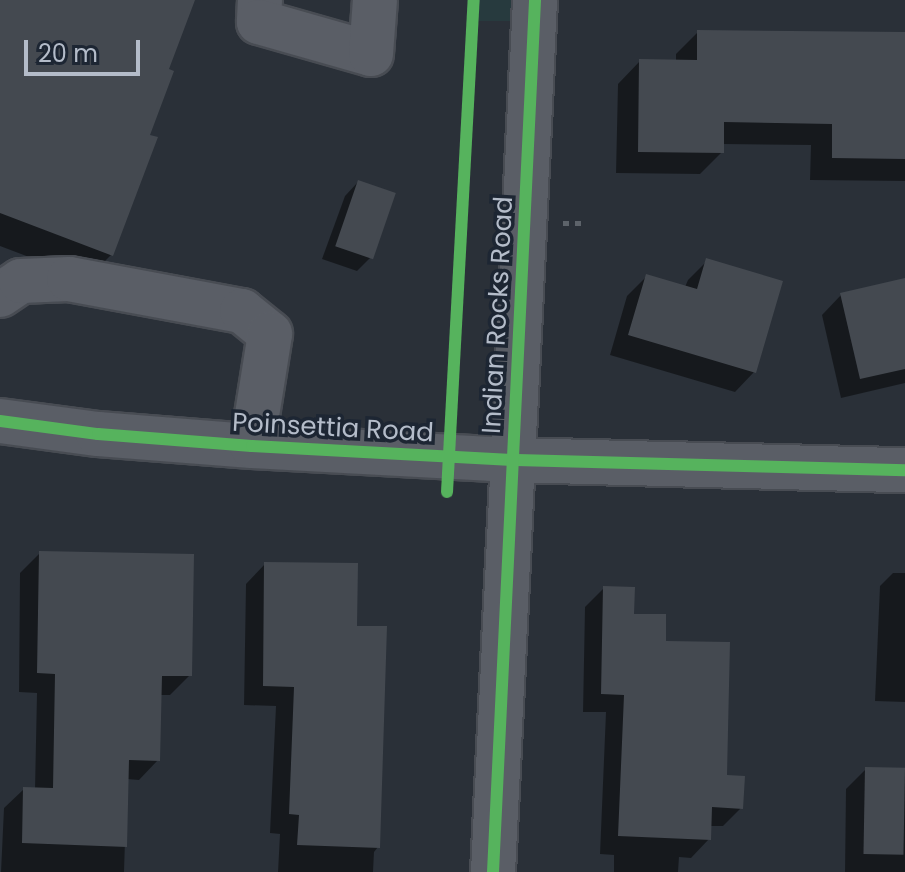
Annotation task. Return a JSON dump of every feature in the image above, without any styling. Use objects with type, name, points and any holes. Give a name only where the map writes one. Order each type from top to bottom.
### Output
[{"type":"street","points":[[260,0],[259,22],[371,54],[375,0]]},
{"type":"street","name":"Indian Rocks Road","points":[[493,872],[535,0]]},
{"type":"street","points":[[0,295],[21,281],[69,279],[242,311],[270,334],[252,446]]},
{"type":"street","name":"Poinsettia Road","points":[[0,421],[98,434],[252,446],[513,460],[905,470]]},
{"type":"green space","points":[[479,0],[514,0],[514,21],[479,21]]},
{"type":"building","points":[[0,0],[195,0],[169,69],[174,71],[150,135],[158,137],[113,256],[0,213]]},
{"type":"building","points":[[697,30],[905,32],[905,159],[832,158],[832,124],[724,122],[724,153],[638,152],[639,59],[697,60]]},
{"type":"building","points":[[358,180],[396,193],[373,259],[335,246]]},
{"type":"building","points":[[706,258],[783,281],[756,373],[628,335],[646,274],[697,289]]},
{"type":"building","points":[[905,278],[905,369],[860,379],[840,293]]},
{"type":"building","points":[[39,551],[194,554],[192,676],[162,676],[160,761],[129,760],[127,847],[22,843],[23,787],[53,788],[55,674],[37,673]]},
{"type":"building","points":[[264,562],[358,563],[357,626],[387,626],[380,848],[297,845],[299,815],[289,814],[294,687],[263,686]]},
{"type":"building","points":[[603,586],[635,587],[634,614],[666,614],[666,641],[730,642],[727,775],[745,776],[743,809],[712,807],[711,840],[618,836],[624,695],[601,694]]},
{"type":"building","points":[[865,767],[905,768],[903,855],[863,854]]},
{"type":"cycle path","points":[[447,492],[474,0]]},
{"type":"cycle path","points":[[493,872],[535,0]]},
{"type":"cycle path","points":[[0,421],[98,434],[252,446],[513,460],[905,470]]}]
